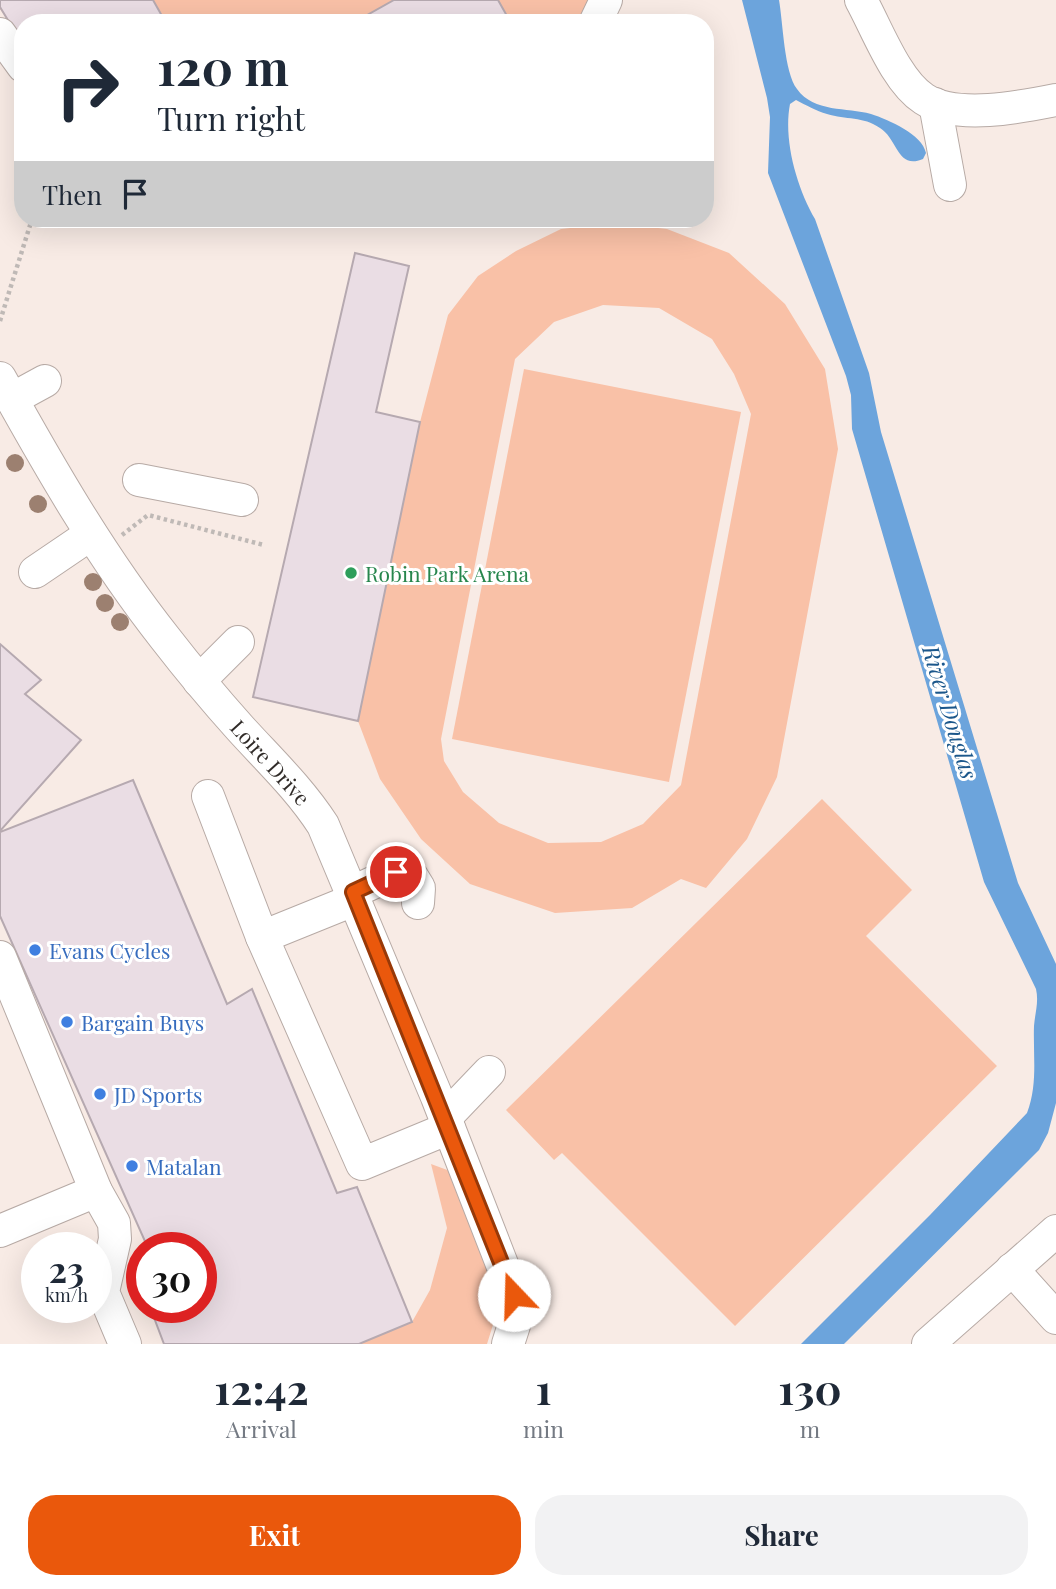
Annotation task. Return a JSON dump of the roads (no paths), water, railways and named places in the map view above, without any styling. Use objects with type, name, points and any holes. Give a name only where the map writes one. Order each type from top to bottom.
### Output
[{"type":"street","points":[[861,0],[903,77],[925,99],[956,109],[993,109],[1056,100]]},
{"type":"street","points":[[0,34],[14,53]]},
{"type":"street","points":[[935,104],[950,185]]},
{"type":"street","points":[[6,388],[45,381]]},
{"type":"street","name":"Loire Drive","points":[[6,388],[52,472],[163,637],[199,681],[305,798],[323,825],[355,896],[514,1295],[516,1319],[509,1344]]},
{"type":"street","points":[[139,480],[242,500]]},
{"type":"street","points":[[35,572],[97,542]]},
{"type":"street","points":[[199,681],[239,642]]},
{"type":"street","points":[[208,796],[262,937],[362,1164],[447,1123],[489,1072]]},
{"type":"street","points":[[262,937],[355,896],[396,872],[411,875],[419,888],[418,903]]},
{"type":"street","points":[[0,957],[96,1191],[114,1223],[115,1239],[103,1292],[125,1344]]},
{"type":"street","points":[[0,1231],[96,1191]]},
{"type":"street","points":[[928,1344],[1056,1231]]},
{"type":"street","points":[[1012,1269],[1056,1318]]},
{"type":"water","name":"River Douglas","points":[[742,0],[779,0],[789,71],[804,97],[822,106],[862,112],[887,120],[912,134],[926,153],[923,159],[908,160],[898,152],[886,133],[874,124],[823,113],[796,100],[790,104],[788,133],[797,178],[815,219],[869,373],[881,432],[1018,883],[1056,964],[1056,1103],[1048,1133],[1039,1150],[844,1344],[801,1344],[1027,1113],[1034,1081],[1037,994],[984,882],[852,429],[851,395],[846,376],[768,173],[770,117]]},
{"type":"place","name":"Robin Park Arena","points":[[351,573]]},
{"type":"place","name":"Evans Cycles","points":[[35,950]]},
{"type":"place","name":"Bargain Buys","points":[[67,1022]]},
{"type":"place","name":"JD Sports","points":[[100,1094]]},
{"type":"place","name":"Matalan","points":[[132,1166]]}]
